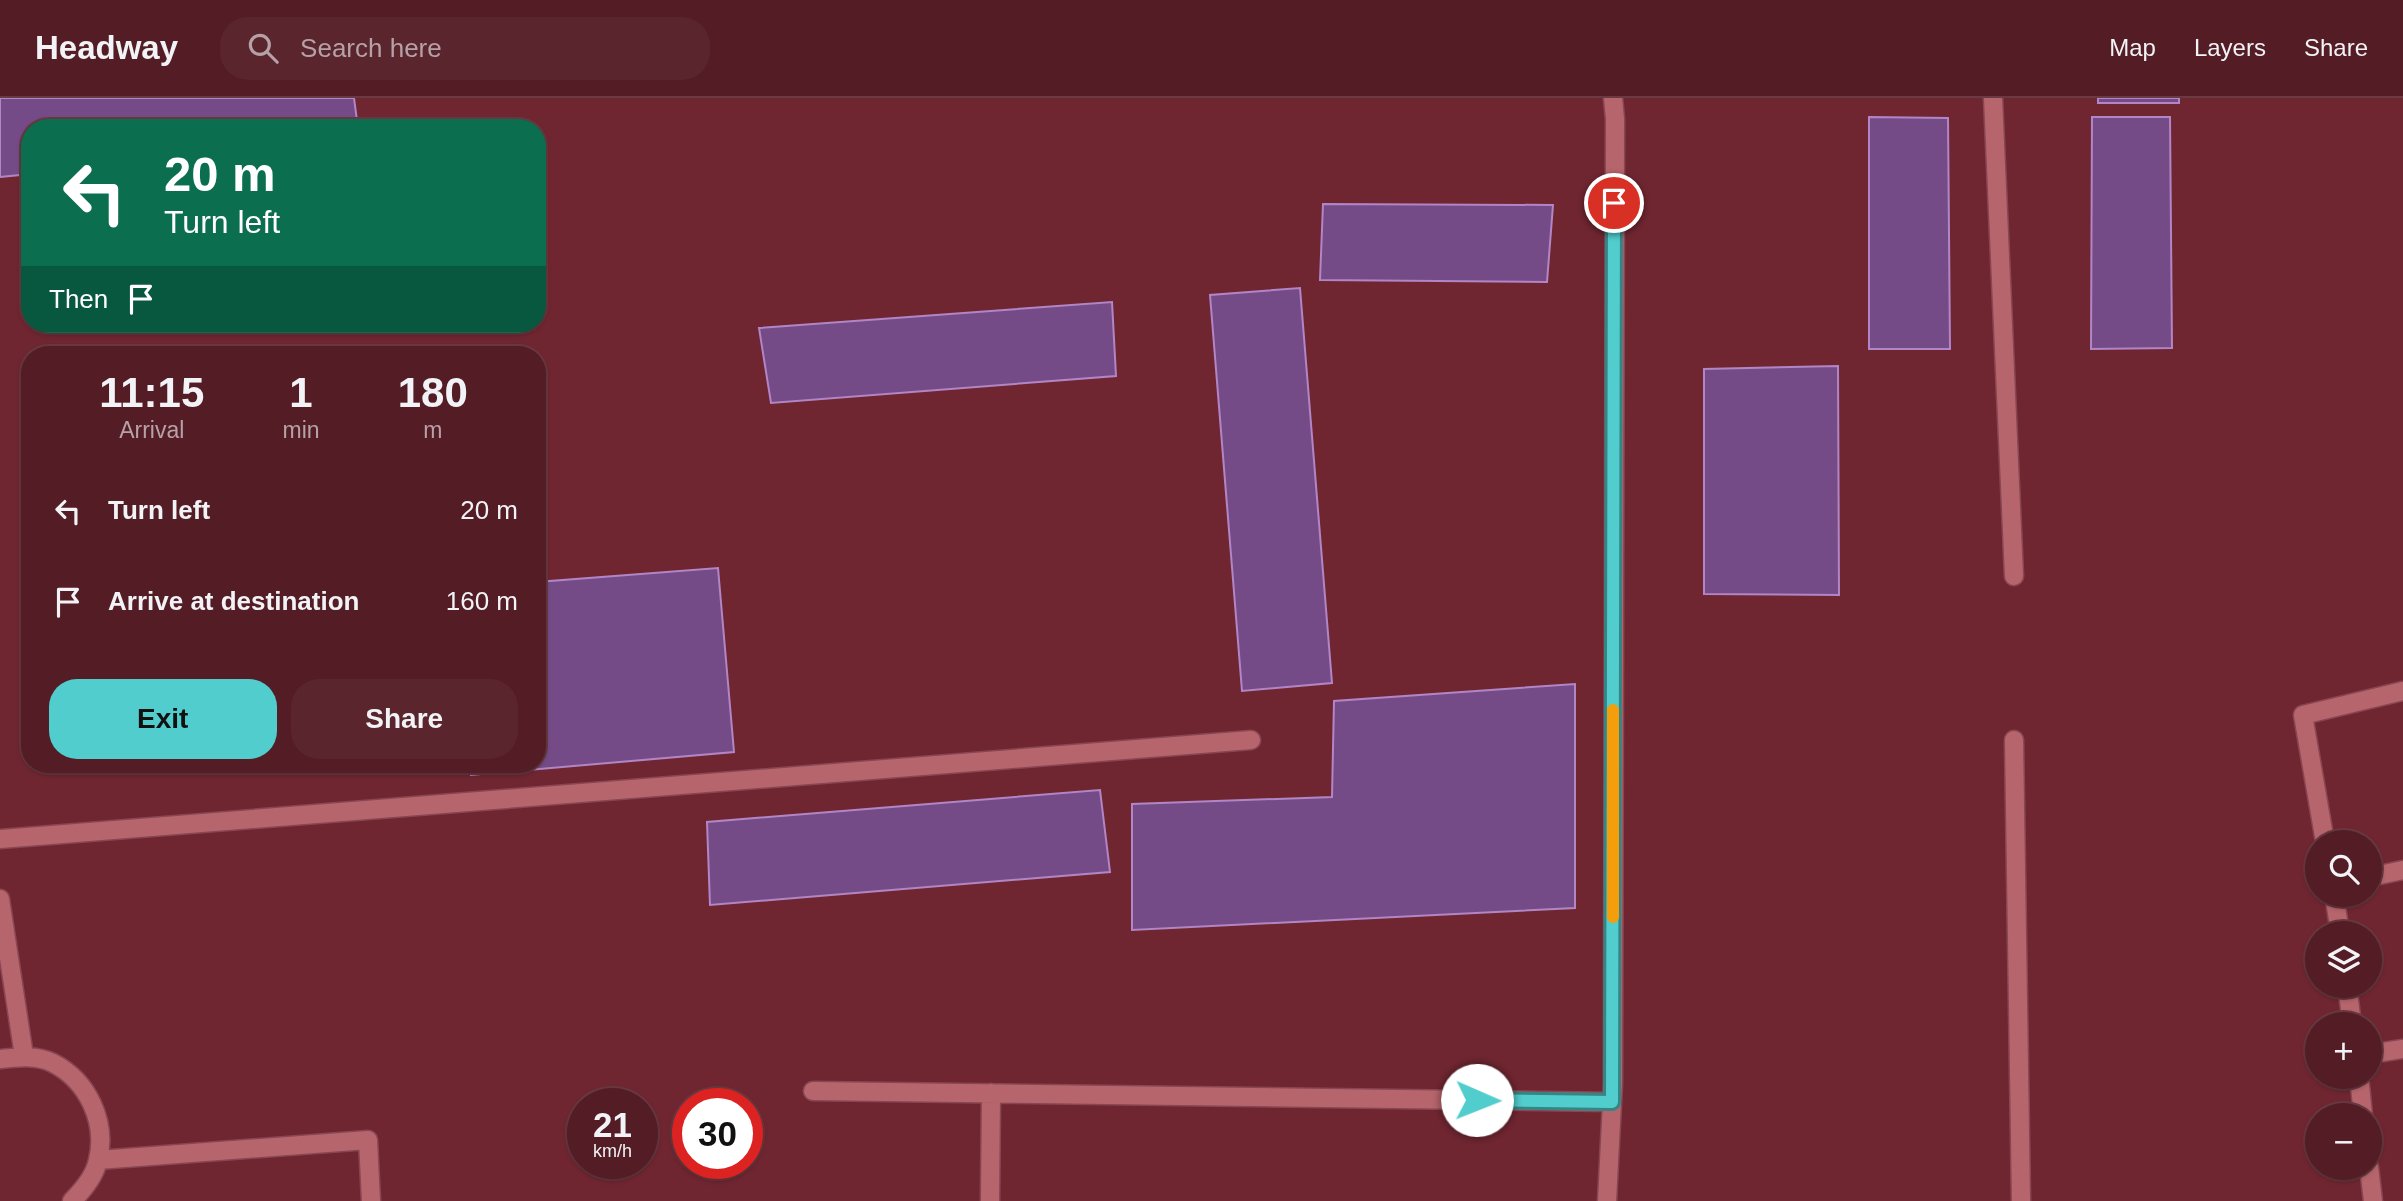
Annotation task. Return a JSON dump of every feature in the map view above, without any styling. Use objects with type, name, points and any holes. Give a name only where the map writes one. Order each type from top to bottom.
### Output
[{"type":"street","points":[[1607,1201],[1612,1102],[1613,98]]},
{"type":"street","points":[[1993,98],[2014,576]]},
{"type":"street","points":[[2323,830],[2303,715],[2403,691]]},
{"type":"street","points":[[0,838],[1251,740]]},
{"type":"street","points":[[2014,740],[2021,1201]]},
{"type":"street","points":[[2382,874],[2403,870]]},
{"type":"street","points":[[0,899],[24,1056]]},
{"type":"street","points":[[2382,1052],[2403,1049]]},
{"type":"street","points":[[0,1059],[24,1056],[53,1063],[76,1080],[88,1094],[99,1121],[98,1160],[86,1187],[72,1201]]},
{"type":"street","points":[[813,1091],[1612,1102]]},
{"type":"street","points":[[990,1201],[991,1093]]},
{"type":"street","points":[[98,1160],[368,1140],[371,1201]]},
{"type":"street","points":[[2371,1180],[2373,1201]]},
{"type":"building","points":[[0,98],[354,98],[357,119],[21,119],[21,175],[0,177]]},
{"type":"building","points":[[2098,98],[2179,98],[2179,103],[2098,103]]},
{"type":"building","points":[[1869,117],[1948,118],[1950,349],[1869,349]]},
{"type":"building","points":[[2092,117],[2170,117],[2172,348],[2091,349]]},
{"type":"building","points":[[1323,204],[1553,205],[1547,282],[1320,280]]},
{"type":"building","points":[[1300,288],[1332,683],[1242,691],[1210,295]]},
{"type":"building","points":[[1112,302],[1116,376],[771,403],[759,328]]},
{"type":"building","points":[[1838,366],[1839,595],[1704,594],[1704,369]]},
{"type":"building","points":[[718,568],[734,752],[546,768],[546,581]]},
{"type":"building","points":[[1575,684],[1575,908],[1132,930],[1132,804],[1332,797],[1334,701]]},
{"type":"building","points":[[1100,790],[1110,872],[710,905],[707,822]]},
{"type":"slow traffic","points":[[1613,710],[1613,917]]},
{"type":"route","points":[[1477,1100],[1612,1102],[1614,203]]}]
